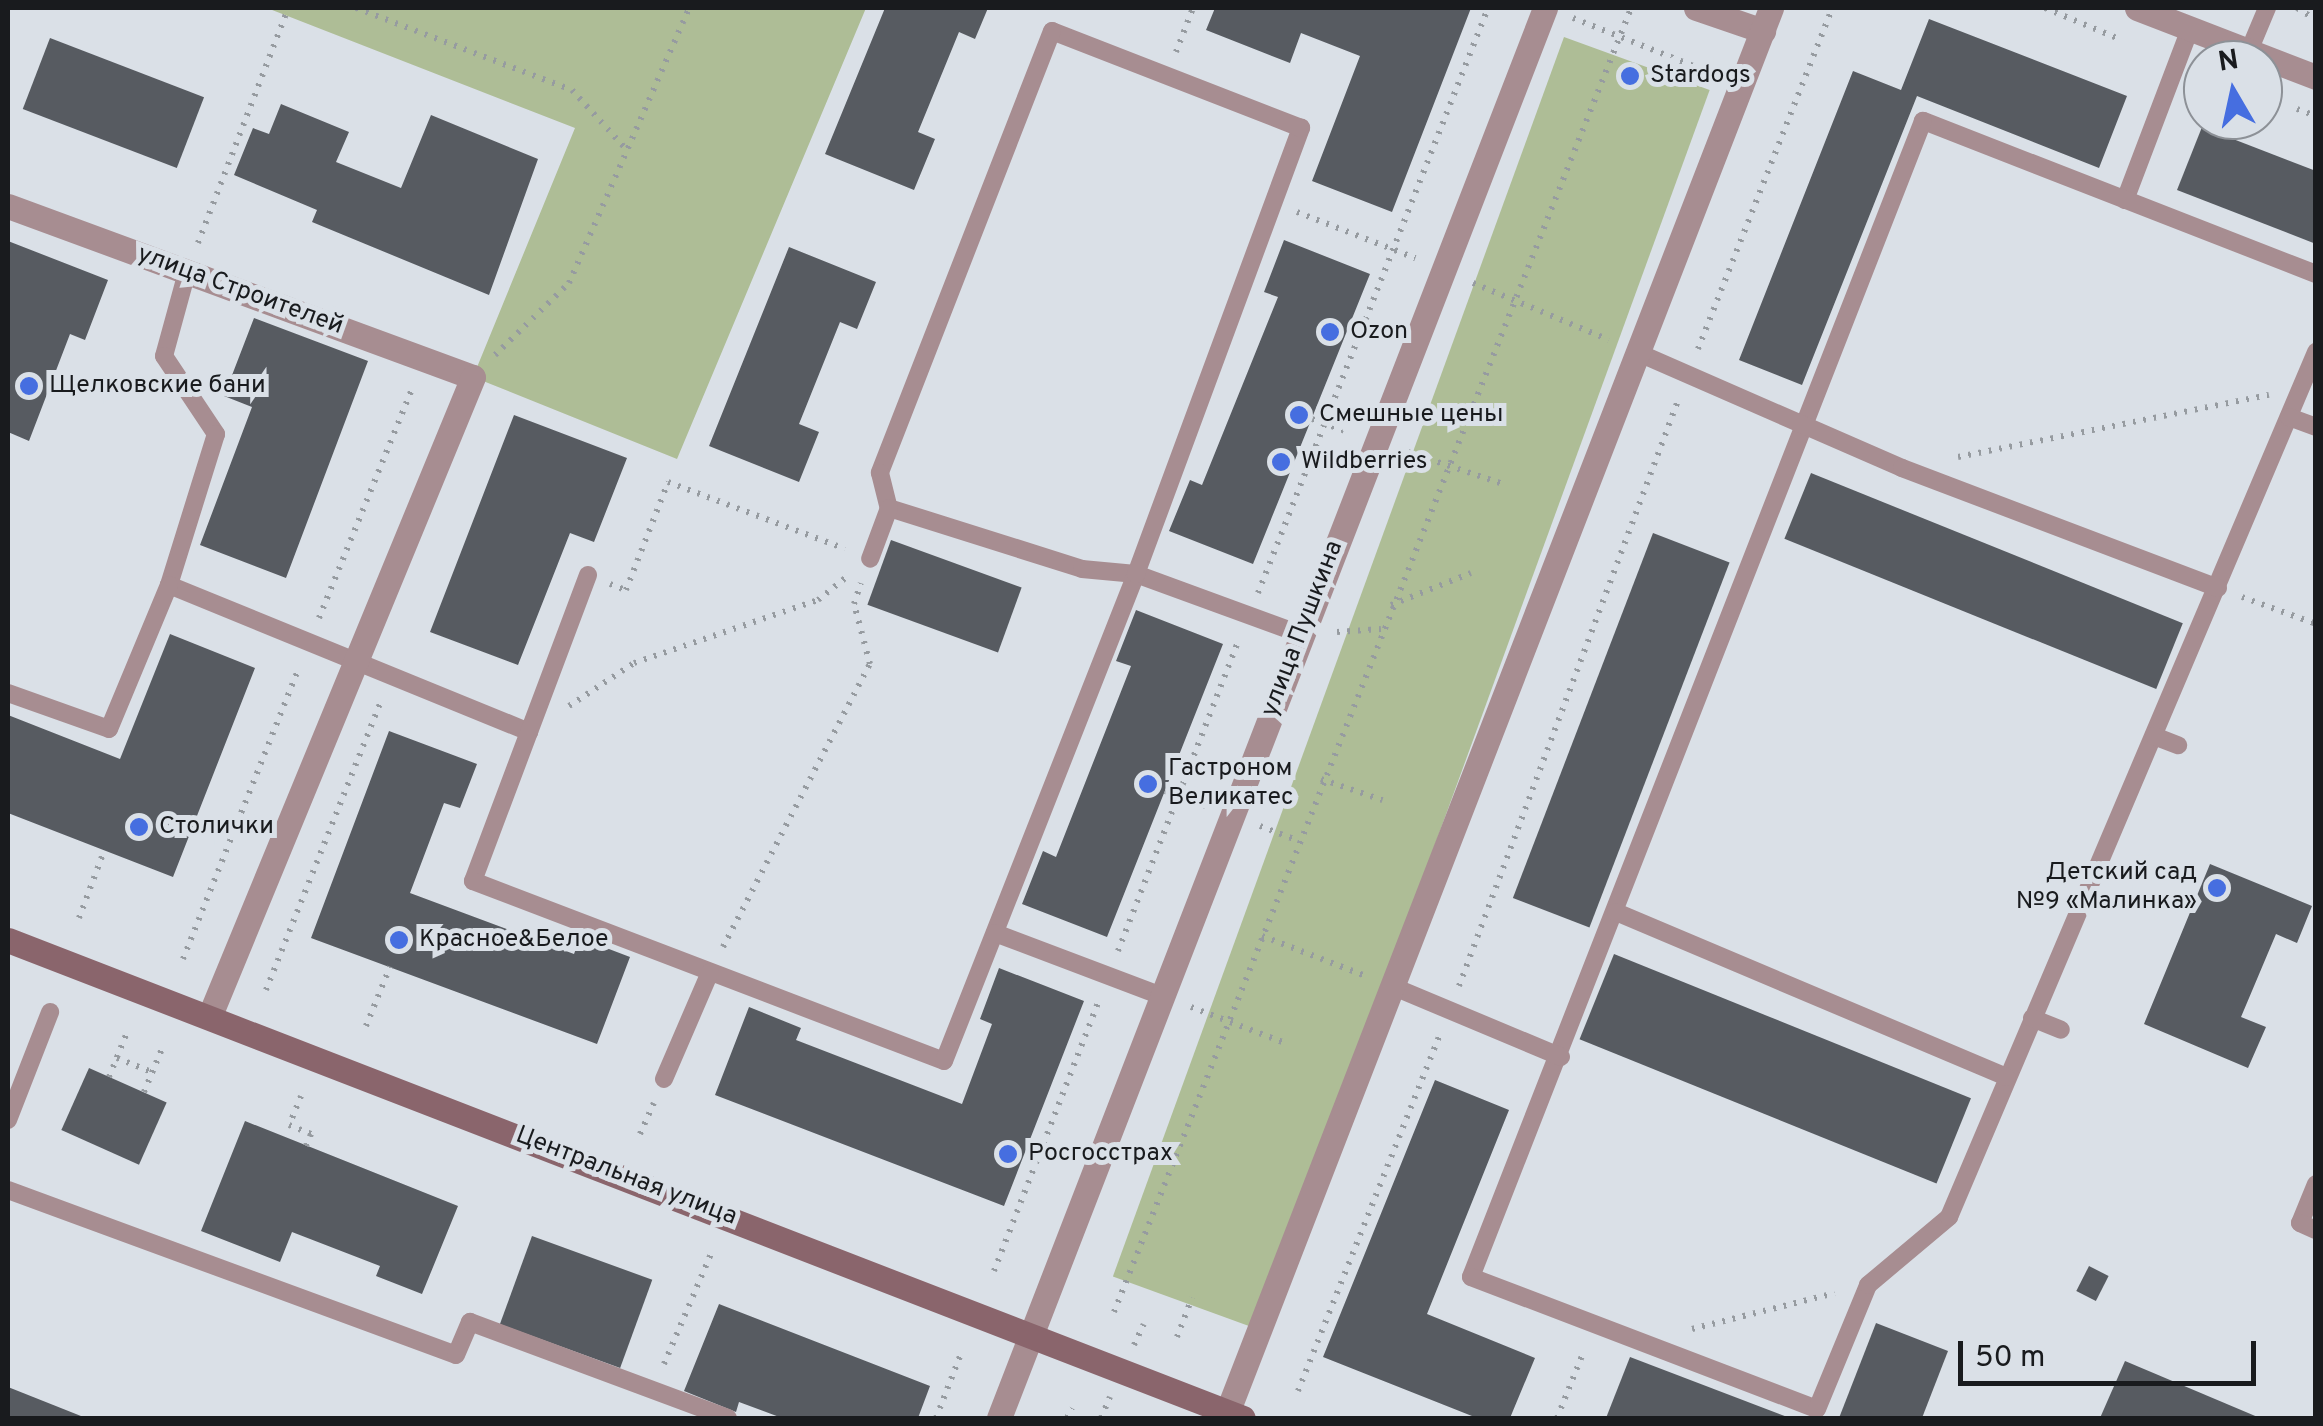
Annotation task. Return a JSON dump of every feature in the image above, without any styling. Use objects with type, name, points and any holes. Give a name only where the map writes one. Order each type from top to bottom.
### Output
[{"type":"main road","name":"Центральная улица","points":[[8,940],[1032,1334],[1232,1416]]},
{"type":"street","points":[[1232,1416],[1767,19],[1696,8]]},
{"type":"street","points":[[2136,8],[2220,40]]},
{"type":"street","name":"улица Пушкина","points":[[999,1418],[1164,997],[1300,634],[1555,11]]},
{"type":"street","points":[[2283,64],[2316,77]]},
{"type":"street","name":"улица Строителей","points":[[8,206],[472,377]]},
{"type":"street","points":[[210,1016],[472,377]]},
{"type":"lane","points":[[2254,40],[2266,8]]},
{"type":"lane","points":[[2125,200],[2190,28]]},
{"type":"lane","points":[[588,575],[473,881],[944,1061],[1136,574],[1302,128],[1052,31],[880,473],[889,508],[870,558]]},
{"type":"lane","points":[[2316,274],[1923,121],[1802,422],[1562,1057],[1471,1276],[1637,1343],[1818,1409],[1868,1285],[1949,1217],[2316,352]]},
{"type":"lane","points":[[8,692],[110,729],[169,585],[216,434],[164,356],[186,272]]},
{"type":"lane","points":[[1641,354],[1902,468],[2218,588]]},
{"type":"lane","points":[[2289,417],[2316,427]]},
{"type":"lane","points":[[889,508],[1082,569],[1136,574],[1300,634]]},
{"type":"lane","points":[[169,585],[529,732]]},
{"type":"lane","points":[[2154,736],[2178,745]]},
{"type":"lane","points":[[1616,912],[2007,1076]]},
{"type":"lane","points":[[994,933],[1164,997]]},
{"type":"lane","points":[[664,1079],[710,972]]},
{"type":"lane","points":[[1394,988],[1562,1057]]},
{"type":"lane","points":[[8,1120],[50,1012]]},
{"type":"lane","points":[[2032,1018],[2061,1030]]},
{"type":"lane","points":[[2316,1184],[2300,1223],[2316,1230]]},
{"type":"lane","points":[[8,1190],[456,1355],[470,1322],[728,1418]]},
{"type":"path","points":[[186,272],[288,8]]},
{"type":"path","points":[[356,8],[572,90],[627,150]]},
{"type":"path","points":[[472,377],[570,283],[688,8]]},
{"type":"path","points":[[1167,76],[1193,8]]},
{"type":"path","points":[[1248,616],[1488,8]]},
{"type":"path","points":[[1114,1312],[1390,606],[1631,8]]},
{"type":"path","points":[[1298,1391],[1450,1010],[1688,374],[1832,8]]},
{"type":"path","points":[[2297,8],[2316,20]]},
{"type":"path","points":[[1555,11],[1744,86]]},
{"type":"path","points":[[1902,468],[2300,389]]},
{"type":"path","points":[[588,575],[626,590],[668,482],[870,558]]},
{"type":"path","points":[[529,732],[634,663],[818,600],[870,558]]},
{"type":"path","points":[[710,972],[870,664],[854,604],[870,558]]},
{"type":"path","points":[[1390,606],[1471,573]]},
{"type":"path","points":[[2218,588],[2316,624]]},
{"type":"path","points":[[266,990],[392,673]]},
{"type":"path","points":[[1322,779],[1382,800]]},
{"type":"path","points":[[79,918],[104,850]]},
{"type":"path","points":[[183,958],[216,874]]},
{"type":"path","points":[[1262,936],[1394,988]]},
{"type":"path","points":[[366,1026],[390,967]]},
{"type":"path","points":[[1164,997],[1288,1044]]},
{"type":"path","points":[[109,1076],[128,1030]]},
{"type":"path","points":[[144,1092],[164,1044]]},
{"type":"path","points":[[116,1058],[152,1072]]},
{"type":"path","points":[[301,1096],[289,1125],[311,1134],[306,1146]]},
{"type":"path","points":[[653,1390],[711,1254]]},
{"type":"path","points":[[1637,1343],[1868,1285]]},
{"type":"path","points":[[1177,1337],[1192,1298]]},
{"type":"path","points":[[1557,1418],[1594,1326]]},
{"type":"path","points":[[936,1418],[962,1351]]},
{"type":"path","points":[[1067,1418],[1072,1408]]},
{"type":"green space","points":[[267,8],[866,8],[677,459],[473,377],[575,128]]},
{"type":"green space","points":[[1564,37],[1710,90],[1259,1329],[1113,1276]]},
{"type":"building","points":[[885,8],[988,8],[975,39],[959,32],[918,132],[935,139],[914,190],[825,154]]},
{"type":"building","points":[[1215,8],[1471,8],[1392,212],[1312,181],[1360,56],[1301,33],[1290,63],[1206,30]]},
{"type":"building","points":[[1929,19],[2127,96],[2099,168],[1917,96],[1802,385],[1739,360],[1853,71],[1901,90]]},
{"type":"building","points":[[50,38],[204,97],[177,168],[23,109]]},
{"type":"building","points":[[281,104],[349,132],[336,162],[401,188],[431,115],[538,159],[489,295],[312,222],[317,210],[234,175],[253,128],[269,134]]},
{"type":"building","points":[[2197,140],[2236,140],[2316,171],[2316,244],[2177,190]]},
{"type":"building","points":[[1284,240],[1370,274],[1253,564],[1169,531],[1190,480],[1202,485],[1278,297],[1264,292]]},
{"type":"building","name":"Щелковские бани","points":[[8,241],[108,280],[85,340],[70,334],[29,441],[8,432]]},
{"type":"building","points":[[789,247],[876,282],[857,329],[840,322],[799,424],[819,432],[799,482],[709,446]]},
{"type":"building","points":[[254,318],[368,361],[286,578],[200,545],[252,407],[224,396]]},
{"type":"building","points":[[514,415],[627,458],[594,542],[570,533],[518,665],[430,632]]},
{"type":"building","points":[[1811,473],[2183,623],[2156,689],[1784,539]]},
{"type":"building","points":[[1653,533],[1730,562],[1589,927],[1513,898]]},
{"type":"building","points":[[891,540],[1022,588],[998,652],[867,605]]},
{"type":"building","points":[[1136,610],[1223,644],[1107,937],[1022,904],[1043,851],[1056,857],[1131,666],[1116,661]]},
{"type":"building","points":[[170,634],[255,668],[173,877],[8,813],[8,715],[120,759]]},
{"type":"building","points":[[389,731],[477,764],[460,808],[444,803],[410,893],[574,954],[580,938],[630,957],[597,1044],[311,938]]},
{"type":"building","points":[[2210,864],[2312,906],[2297,943],[2276,934],[2241,1017],[2266,1027],[2248,1068],[2144,1024]]},
{"type":"building","points":[[1614,954],[1971,1098],[1937,1184],[1580,1039]]},
{"type":"building","points":[[999,968],[1084,1001],[1004,1206],[715,1095],[749,1007],[801,1028],[796,1040],[962,1104],[992,1024],[980,1019]]},
{"type":"building","points":[[89,1068],[167,1103],[139,1165],[61,1130]]},
{"type":"building","points":[[1435,1080],[1509,1110],[1427,1314],[1535,1358],[1510,1418],[1477,1418],[1323,1357]]},
{"type":"building","points":[[245,1121],[458,1206],[422,1294],[376,1276],[380,1266],[292,1232],[280,1262],[201,1231]]},
{"type":"building","points":[[532,1236],[652,1280],[620,1368],[500,1324]]},
{"type":"building","points":[[2089,1266],[2109,1276],[2096,1301],[2076,1291]]},
{"type":"building","points":[[719,1304],[930,1386],[918,1418],[782,1418],[739,1402],[736,1412],[684,1391]]},
{"type":"building","points":[[1876,1323],[1948,1351],[1922,1418],[1839,1418]]},
{"type":"building","points":[[1630,1357],[1790,1418],[1606,1418]]},
{"type":"building","points":[[2125,1361],[2260,1418],[2100,1418]]},
{"type":"building","points":[[8,1387],[86,1418],[8,1418]]},
{"type":"place","name":"Stardogs","points":[[1630,76]]},
{"type":"place","name":"Ozon","points":[[1330,332]]},
{"type":"place","name":"Щелковские бани","points":[[29,386]]},
{"type":"place","name":"Смешные цены","points":[[1299,415]]},
{"type":"place","name":"Wildberries","points":[[1281,462]]},
{"type":"place","name":"Гастроном Великатес","points":[[1148,784]]},
{"type":"place","name":"Столички","points":[[139,827]]},
{"type":"place","name":"Детский сад №9 «Малинка»","points":[[2217,888]]},
{"type":"place","name":"Красное&Белое","points":[[399,940]]},
{"type":"place","name":"Росгосстрах","points":[[1008,1154]]}]
